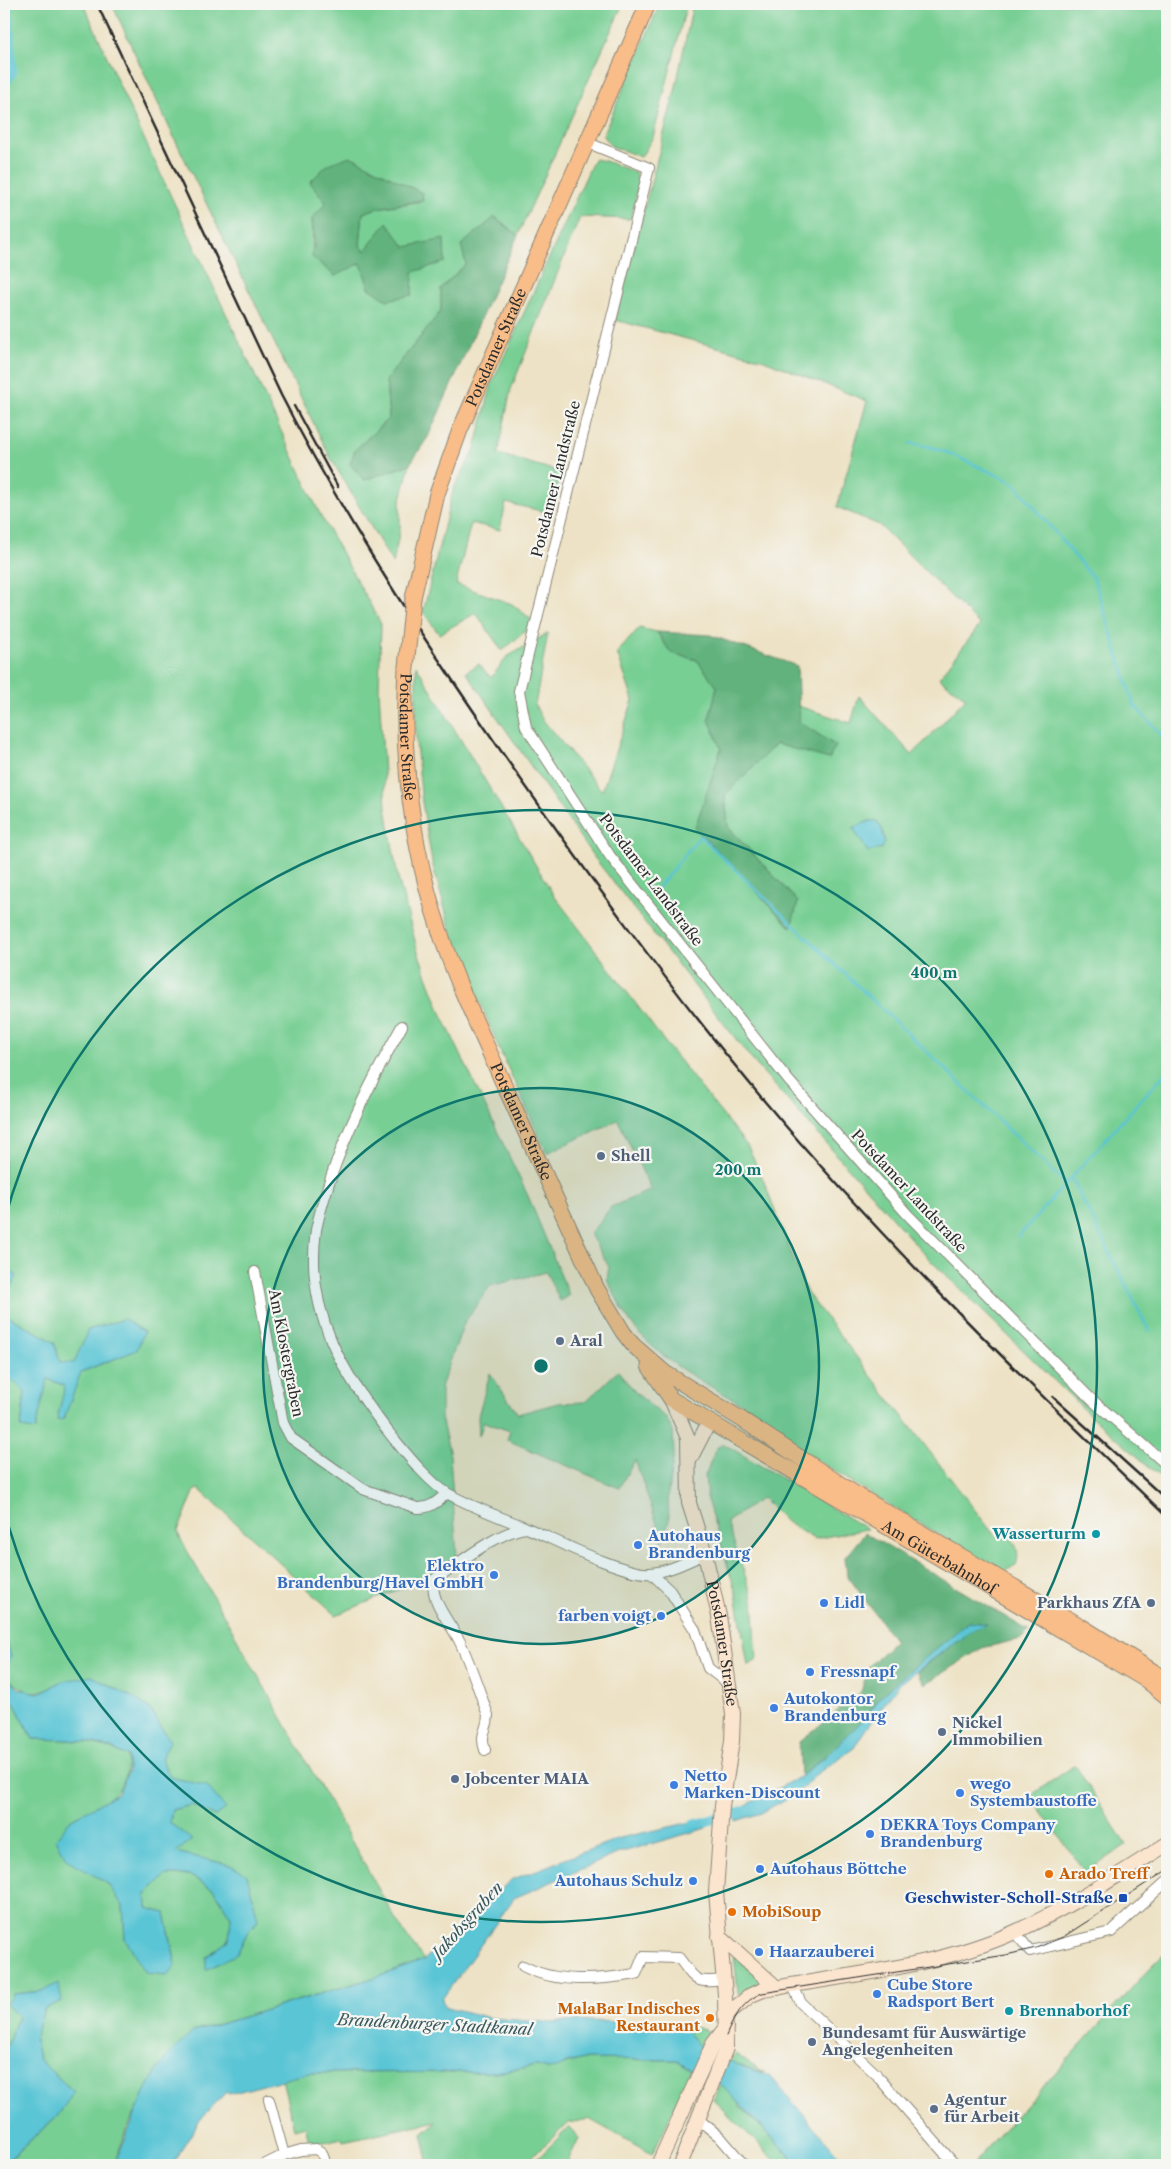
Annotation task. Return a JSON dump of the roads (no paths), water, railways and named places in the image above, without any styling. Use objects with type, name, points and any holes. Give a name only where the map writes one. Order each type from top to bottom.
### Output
[{"type":"main road","name":"Potsdamer Straße","points":[[648,4],[460,430],[437,494],[413,598],[403,713],[411,810],[423,874],[439,931],[460,987],[597,1289],[622,1332],[636,1348],[672,1399],[710,1422]]},
{"type":"main road","name":"Potsdamer Straße","points":[[636,1348],[665,1373],[718,1406]]},
{"type":"main road","points":[[710,1422],[718,1406]]},
{"type":"main road","name":"Am Güterbahnhof","points":[[718,1406],[1146,1680],[1167,1697]]},
{"type":"main road","name":"Am Güterbahnhof","points":[[710,1422],[1167,1680]]},
{"type":"street","name":"Potsdamer Landstraße","points":[[586,142],[649,168],[518,691],[526,727],[610,856],[789,1081],[846,1147],[908,1215],[1092,1400],[1167,1465]]},
{"type":"street","points":[[402,1026],[354,1119],[338,1156],[319,1213],[316,1232],[315,1269],[318,1303],[337,1357],[369,1408],[403,1450],[447,1493],[624,1569],[651,1574],[705,1554]]},
{"type":"street","name":"Am Klostergraben","points":[[255,1272],[283,1423],[291,1438],[363,1490],[425,1509],[432,1506],[447,1493]]},
{"type":"street","points":[[672,1399],[688,1438],[688,1465]]},
{"type":"street","name":"Potsdamer Straße","points":[[710,1422],[688,1465],[689,1503],[705,1554],[720,1616],[733,1714],[722,1806],[716,1892],[726,2021]]},
{"type":"street","points":[[485,1750],[482,1737],[488,1723],[488,1715],[459,1641],[445,1619],[432,1584],[435,1579],[500,1536],[516,1529],[527,1528]]},
{"type":"street","points":[[651,1574],[670,1591],[695,1630],[708,1668],[730,1685]]},
{"type":"street","points":[[658,2165],[703,2084],[719,2046],[726,2021],[756,1992],[914,1963],[968,1949],[1015,1932],[1085,1896],[1167,1844]]},
{"type":"street","points":[[1015,1932],[1030,1951],[1110,1932],[1167,1881]]},
{"type":"street","points":[[720,1936],[777,1988]]},
{"type":"street","points":[[523,1966],[535,1972],[562,1978],[617,1977],[636,1974],[643,1957],[679,1958],[694,1977],[702,1982],[724,1980]]},
{"type":"street","points":[[793,1986],[801,2003],[877,2076],[954,2165]]},
{"type":"street","points":[[680,2165],[698,2118],[703,2084]]},
{"type":"street","points":[[269,2100],[284,2155]]},
{"type":"street","points":[[698,2118],[720,2137],[744,2165]]},
{"type":"street","points":[[264,2165],[284,2155],[301,2150],[316,2149],[322,2153],[326,2165]]},
{"type":"water","points":[[870,821],[877,821],[882,829],[885,843],[881,849],[868,852],[853,828]]},
{"type":"water","points":[[4,1266],[17,1276],[4,1300]]},
{"type":"water","points":[[4,1314],[54,1342],[60,1362],[74,1363],[88,1330],[124,1319],[144,1332],[137,1350],[81,1372],[64,1419],[57,1420],[65,1386],[48,1379],[35,1430],[21,1428],[25,1392],[13,1381],[4,1382]]},
{"type":"water","points":[[968,1622],[987,1624],[971,1631],[898,1685],[854,1748],[815,1775],[804,1787],[789,1797],[761,1813],[736,1821],[735,1811],[801,1776],[826,1756],[869,1714],[877,1700]]},
{"type":"water","points":[[4,1634],[11,1656],[5,1675],[19,1689],[39,1693],[63,1681],[92,1676],[136,1699],[150,1709],[170,1741],[161,1759],[170,1777],[207,1786],[226,1809],[215,1816],[192,1805],[172,1810],[170,1823],[192,1840],[176,1852],[230,1865],[247,1875],[258,1920],[248,1931],[237,1954],[206,1970],[206,1957],[229,1940],[231,1917],[213,1889],[189,1875],[166,1875],[146,1894],[147,1908],[165,1913],[176,1965],[167,1975],[146,1973],[125,1939],[123,1906],[107,1883],[66,1859],[56,1839],[70,1820],[118,1793],[128,1772],[128,1757],[106,1746],[94,1743],[33,1739],[13,1701],[4,1697]]},
{"type":"water","name":"Brandenburger Stadtkanal","points":[[705,1819],[707,1828],[619,1853],[514,1898],[442,1999],[444,2006],[489,2018],[544,2022],[592,2021],[680,2024],[702,2049],[770,2076],[847,2165],[799,2165],[721,2085],[693,2071],[677,2060],[583,2059],[556,2068],[548,2069],[537,2066],[496,2072],[309,2073],[229,2094],[226,2092],[200,2120],[172,2165],[113,2165],[151,2080],[170,2054],[193,2032],[380,1976],[424,1960],[511,1880],[620,1838]]},
{"type":"water","points":[[58,1983],[62,2001],[44,2009],[35,2037],[39,2060],[74,2092],[58,2115],[4,2164],[4,2053],[18,2017],[6,2004],[13,1994],[43,1991]]},
{"type":"waterway","points":[[4,85],[12,72],[7,4]]},
{"type":"waterway","points":[[910,443],[931,447],[951,454],[1014,483],[1094,579],[1134,705],[1167,741]]},
{"type":"waterway","points":[[656,890],[700,836],[1066,1184]]},
{"type":"waterway","points":[[1018,1237],[1167,1071]]},
{"type":"waterway","points":[[1072,1179],[1149,1331]]},
{"type":"waterway","points":[[693,1825],[747,1810]]},
{"type":"tram line","points":[[726,2036],[732,2022],[744,2005],[762,1993],[1006,1955],[1036,1948],[1063,1937],[1167,1870]]},
{"type":"railway","points":[[97,4],[281,395],[331,487],[413,621],[533,796],[629,930],[696,1017],[813,1158],[961,1315],[1167,1517]]},
{"type":"railway","points":[[294,406],[338,487]]},
{"type":"railway","points":[[1053,1397],[1167,1500]]},
{"type":"place","name":"Shell","points":[[601,1156]]},
{"type":"place","name":"Aral","points":[[560,1341]]},
{"type":"place","name":"Wasserturm","points":[[1096,1534]]},
{"type":"place","name":"Autohaus Brandenburg","points":[[638,1545]]},
{"type":"place","name":"Elektro Brandenburg/Havel GmbH","points":[[494,1575]]},
{"type":"place","name":"Lidl","points":[[824,1603]]},
{"type":"place","name":"Parkhaus ZfA","points":[[1151,1603]]},
{"type":"place","name":"farben voigt","points":[[661,1616]]},
{"type":"place","name":"Fressnapf","points":[[810,1672]]},
{"type":"place","name":"Autokontor Brandenburg","points":[[774,1708]]},
{"type":"place","name":"Nickel Immobilien","points":[[942,1732]]},
{"type":"place","name":"Jobcenter MAIA","points":[[455,1779]]},
{"type":"place","name":"Netto Marken-Discount","points":[[674,1785]]},
{"type":"place","name":"wego Systembaustoffe","points":[[960,1793]]},
{"type":"place","name":"DEKRA Toys Company Brandenburg","points":[[870,1834]]},
{"type":"place","name":"Autohaus Böttche","points":[[760,1869]]},
{"type":"place","name":"Arado Treff","points":[[1049,1874]]},
{"type":"place","name":"Autohaus Schulz","points":[[693,1881]]},
{"type":"place","name":"Geschwister-Scholl-Straße","points":[[1123,1898]]},
{"type":"place","name":"MobiSoup","points":[[732,1912]]},
{"type":"place","name":"Haarzauberei","points":[[759,1952]]},
{"type":"place","name":"Cube Store Radsport Bert","points":[[877,1994]]},
{"type":"place","name":"Brennaborhof","points":[[1009,2011]]},
{"type":"place","name":"MalaBar Indisches Restaurant","points":[[710,2018]]},
{"type":"place","name":"Bundesamt für Auswärtige Angelegenheiten","points":[[812,2042]]},
{"type":"place","name":"Agentur für Arbeit","points":[[934,2109]]},
{"type":"water label","name":"Jakobsgraben","points":[[467,1920]]}]
